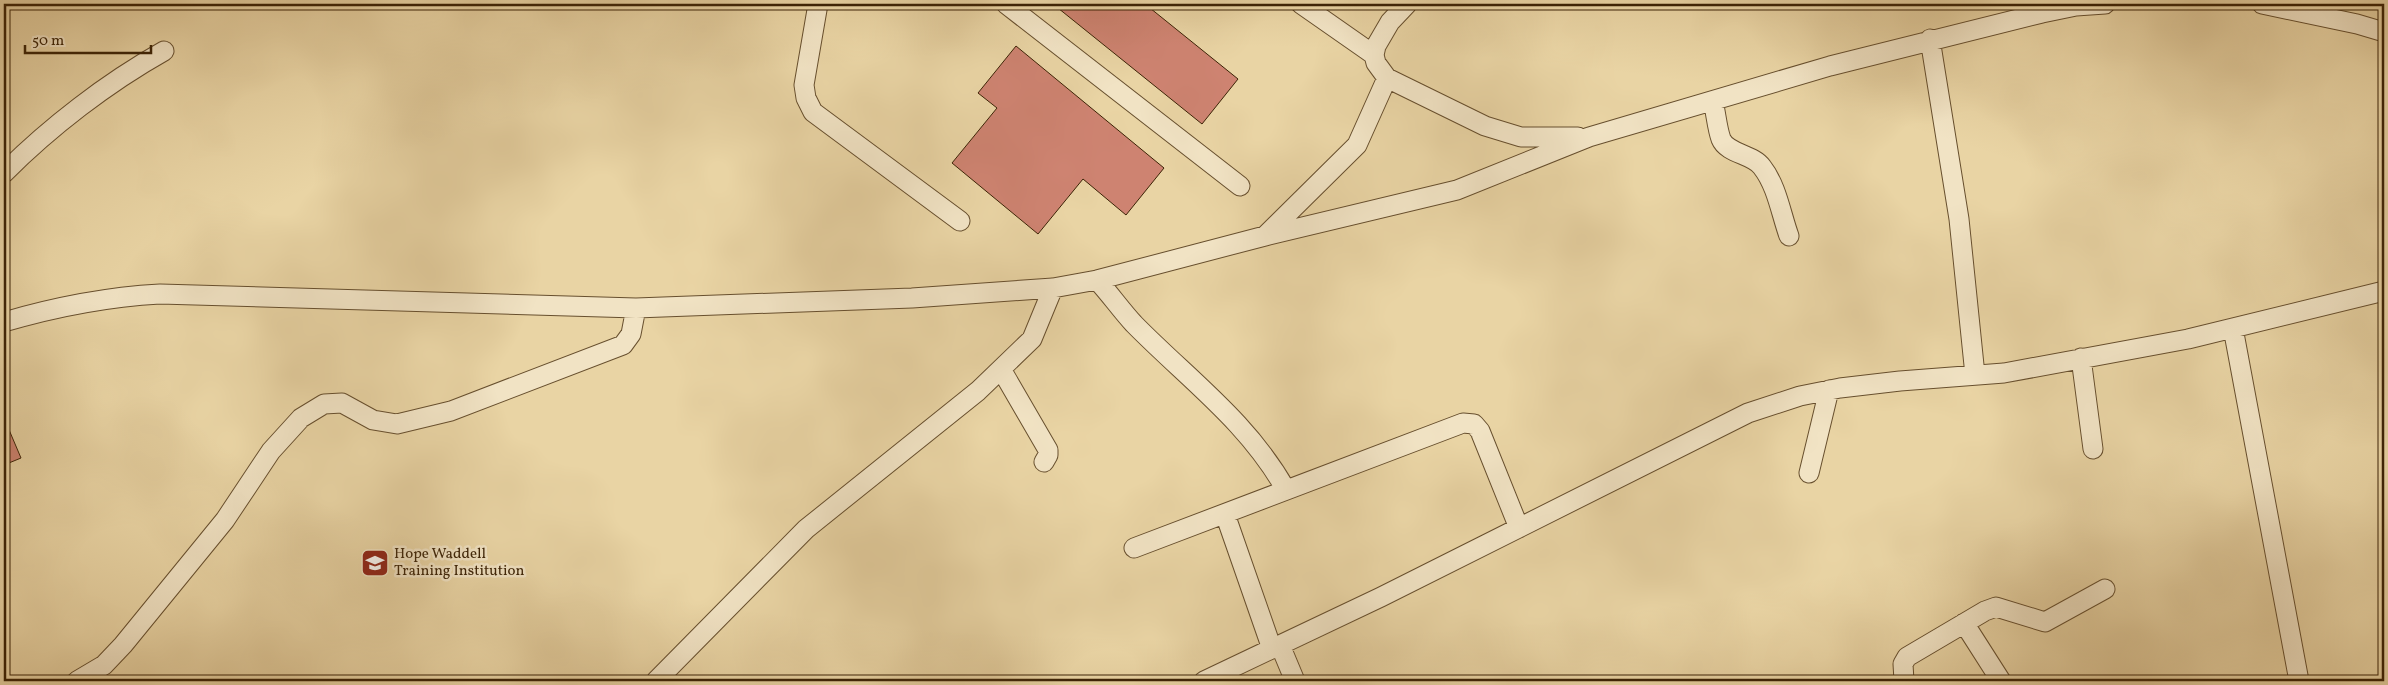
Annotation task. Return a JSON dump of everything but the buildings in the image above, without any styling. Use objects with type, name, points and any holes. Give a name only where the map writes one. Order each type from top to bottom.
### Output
[{"type":"street","points":[[818,4],[804,85],[806,98],[813,112],[960,221]]},
{"type":"street","points":[[1006,4],[1240,186]]},
{"type":"street","points":[[1301,4],[1374,55]]},
{"type":"street","points":[[1407,4],[1390,22],[1376,46],[1374,55],[1376,63],[1387,78],[1485,126],[1522,137],[1589,137]]},
{"type":"street","points":[[4,322],[82,303],[125,296],[160,294],[636,308],[912,298],[1053,288],[1098,280],[1265,236],[1457,190],[1589,137],[1930,40],[2076,6],[2105,4]]},
{"type":"street","points":[[2262,4],[2357,24],[2384,32]]},
{"type":"street","points":[[1930,40],[1959,219],[1975,375]]},
{"type":"street","points":[[4,173],[25,152],[126,73],[164,51]]},
{"type":"street","points":[[1265,236],[1357,145],[1387,78]]},
{"type":"street","points":[[1713,101],[1722,140],[1727,147],[1748,156],[1761,165],[1770,180],[1789,236]]},
{"type":"street","points":[[1098,280],[1134,323],[1239,424],[1272,465],[1286,490]]},
{"type":"street","points":[[656,681],[806,529],[978,391],[1032,339],[1053,288]]},
{"type":"street","points":[[1204,681],[1748,414],[1785,400],[1829,390],[1900,381],[2004,373],[2188,339],[2384,292]]},
{"type":"street","points":[[78,681],[104,664],[123,646],[225,520],[271,451],[302,418],[324,404],[342,403],[373,420],[397,424],[451,411],[623,345],[631,334],[636,308]]},
{"type":"street","points":[[2233,328],[2299,681]]},
{"type":"street","points":[[2081,358],[2092,449]]},
{"type":"street","points":[[1001,369],[1048,450],[1048,455],[1044,462]]},
{"type":"street","points":[[1809,473],[1829,390]]},
{"type":"street","points":[[1134,548],[1463,423],[1474,424],[1480,431],[1519,528]]},
{"type":"street","points":[[1225,514],[1276,647],[1295,681]]},
{"type":"street","points":[[1904,681],[1903,664],[1907,657],[1985,611],[1996,607],[2038,621],[2050,621],[2104,589]]},
{"type":"street","points":[[1964,623],[2001,681]]},
{"type":"place","name":"Hope Waddell Training Institution","points":[[375,563]]}]
